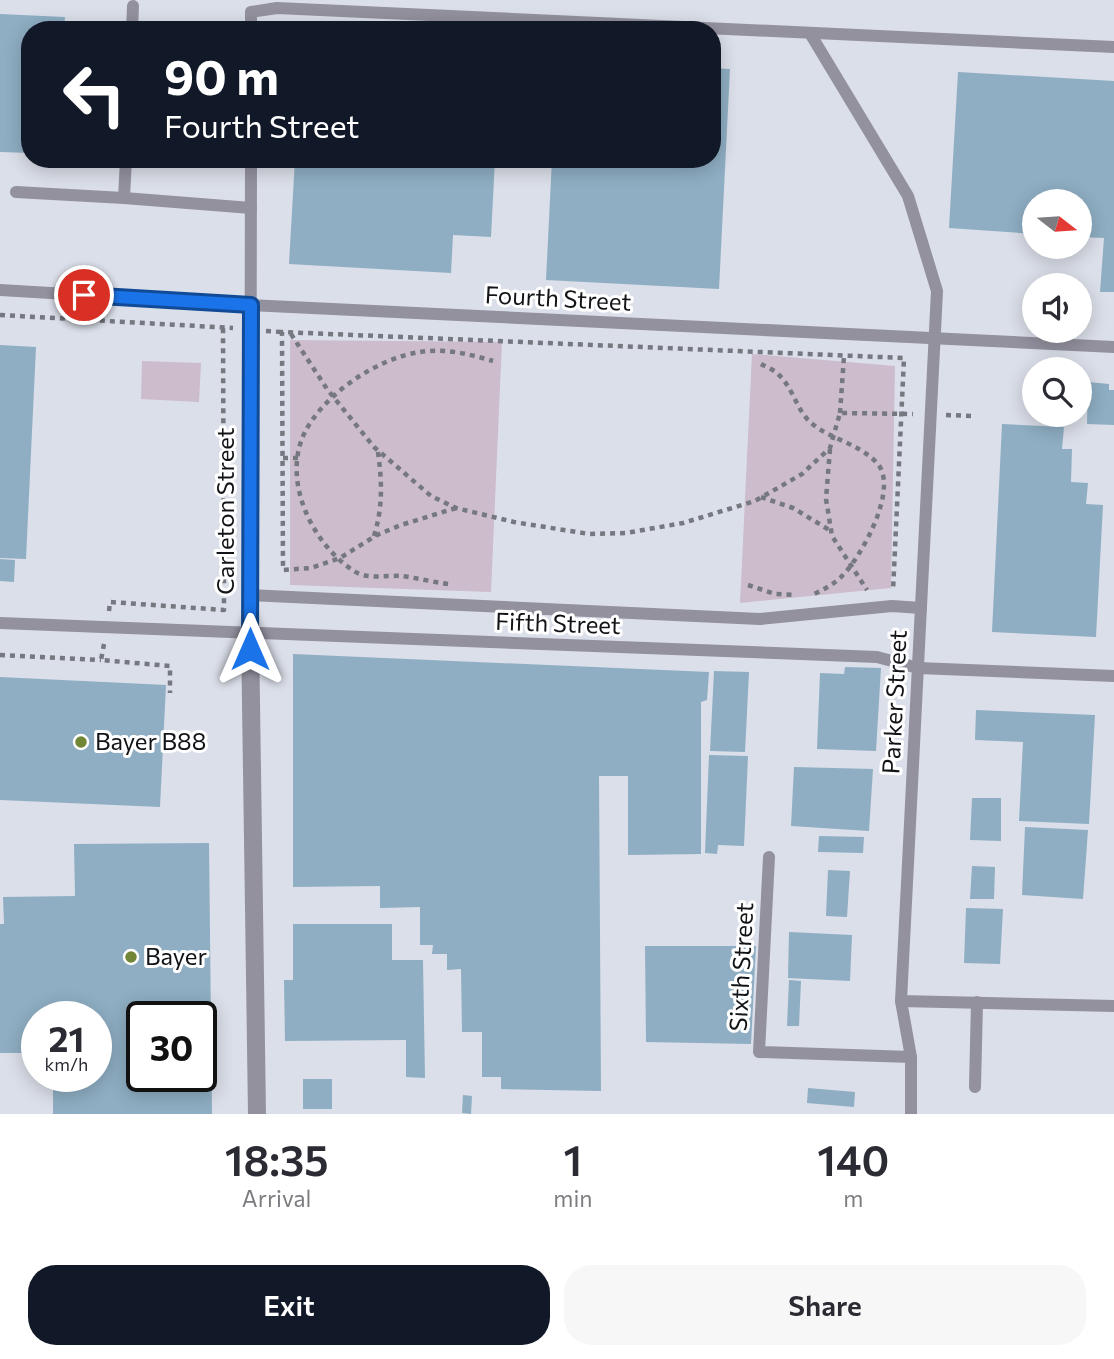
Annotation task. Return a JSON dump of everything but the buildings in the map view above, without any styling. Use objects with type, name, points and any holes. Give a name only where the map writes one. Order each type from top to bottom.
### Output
[{"type":"street","name":"Carleton Street","points":[[250,634],[257,1114]]},
{"type":"lane","points":[[132,21],[133,6]]},
{"type":"lane","points":[[251,21],[251,12],[277,8],[534,21]]},
{"type":"lane","points":[[721,30],[1114,47]]},
{"type":"lane","name":"Parker Street","points":[[811,35],[908,196],[937,291],[901,1001],[911,1057],[911,1114]]},
{"type":"lane","points":[[124,198],[126,168]]},
{"type":"lane","name":"Carleton Street","points":[[250,634],[251,168]]},
{"type":"lane","points":[[16,192],[251,208]]},
{"type":"lane","name":"Fourth Street","points":[[0,290],[251,305],[1114,347]]},
{"type":"lane","name":"Fifth Street","points":[[250,595],[760,619],[892,606],[921,608]]},
{"type":"lane","name":"Fifth Street","points":[[0,622],[877,657],[918,668],[1114,676]]},
{"type":"lane","name":"Sixth Street","points":[[769,857],[759,1052],[911,1057]]},
{"type":"lane","points":[[901,1001],[1114,1006]]},
{"type":"lane","points":[[975,1087],[977,1002]]},
{"type":"path","points":[[0,315],[223,328],[224,610],[110,602],[101,660]]},
{"type":"path","points":[[456,508],[373,537],[340,558],[311,568],[283,570],[282,332],[904,358],[892,606]]},
{"type":"path","points":[[290,334],[334,398],[378,451],[431,496],[456,508],[514,522],[576,532],[626,533],[683,523],[761,497],[802,474],[830,448]]},
{"type":"path","points":[[451,351],[452,340]]},
{"type":"path","points":[[458,586],[356,572],[322,542],[308,518],[300,494],[298,458],[304,433],[318,412],[359,376],[401,356],[422,352],[451,351],[493,360]]},
{"type":"path","points":[[844,356],[840,413],[830,448],[826,499],[832,537],[869,593]]},
{"type":"path","points":[[748,585],[775,594],[813,594],[828,588],[851,566],[877,517],[885,480],[879,464],[864,452],[811,423],[802,414],[779,374],[761,364]]},
{"type":"path","points":[[840,413],[974,416]]},
{"type":"path","points":[[373,537],[379,519],[383,485],[378,451]]},
{"type":"path","points":[[283,458],[298,458]]},
{"type":"path","points":[[761,497],[793,508],[831,532]]},
{"type":"path","points":[[0,655],[170,666],[170,693]]},
{"type":"shaded area","points":[[290,340],[502,342],[491,592],[290,585]]},
{"type":"shaded area","points":[[752,354],[895,366],[891,588],[740,603]]},
{"type":"shaded area","points":[[142,361],[201,363],[199,402],[141,399]]},
{"type":"place","name":"Bayer B88","points":[[81,742]]},
{"type":"place","name":"Bayer","points":[[131,957]]},
{"type":"route","points":[[84,295],[251,305],[250,649]]}]
